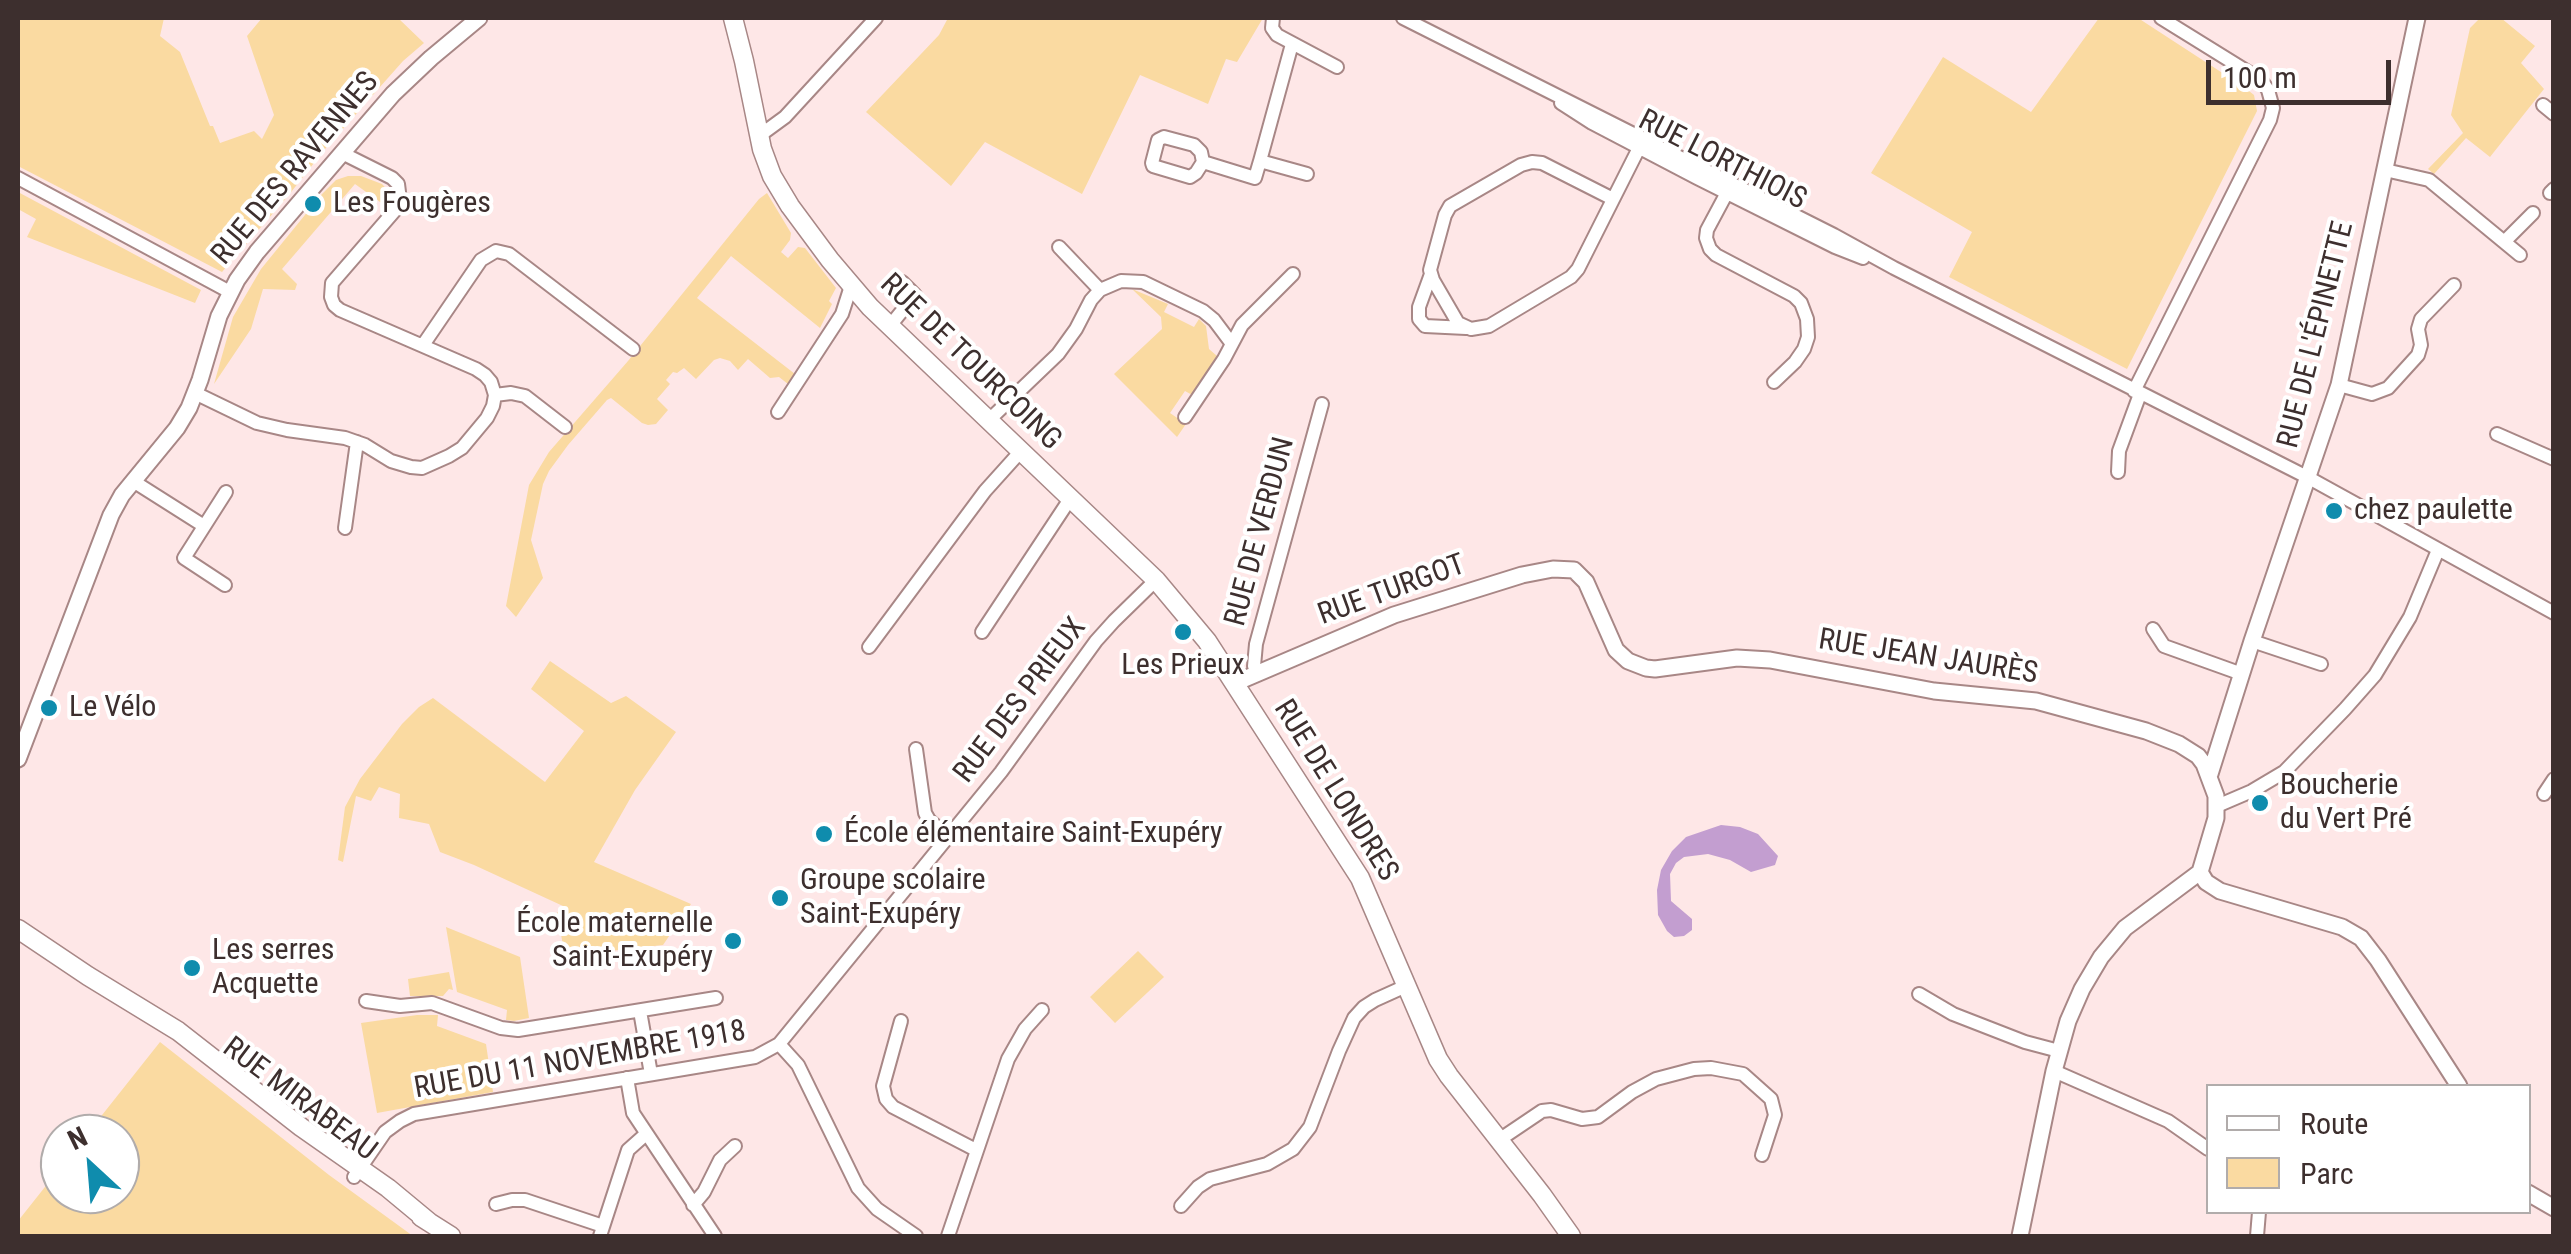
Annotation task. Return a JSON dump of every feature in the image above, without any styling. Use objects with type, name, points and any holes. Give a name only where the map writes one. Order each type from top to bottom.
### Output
[{"type":"main road","name":"RUE DE TOURCOING","points":[[731,18],[766,162],[808,231],[889,327],[1156,580],[1207,641],[1235,683]]},
{"type":"main road","name":"RUE DE LONDRES","points":[[1235,683],[1350,861],[1374,906],[1438,1059],[1571,1236]]},
{"type":"main road","name":"RUE MIRABEAU","points":[[18,918],[38,942]]},
{"type":"main road","name":"RUE MIRABEAU","points":[[18,929],[144,1011],[290,1131],[356,1172],[376,1192],[450,1236]]},
{"type":"street","name":"RUE DES RAVENNES","points":[[18,759],[106,525],[122,495],[176,428],[195,393],[230,292],[257,252],[404,82],[479,18]]},
{"type":"street","points":[[760,136],[784,117],[876,18]]},
{"type":"street","points":[[1273,18],[1274,32],[1291,49],[1338,66]]},
{"type":"street","name":"RUE LORTHIOIS","points":[[1403,18],[1430,24],[1534,84],[1577,114],[1730,188],[1834,247],[1894,268],[2309,478],[2554,614]]},
{"type":"street","points":[[2118,472],[2120,450],[2138,392],[2273,108],[2268,90],[2254,75],[2161,18]]},
{"type":"street","name":"RUE DE L'ÉPINETTE","points":[[2210,774],[2340,385],[2418,18]]},
{"type":"street","points":[[1203,162],[1255,178],[1291,49]]},
{"type":"street","points":[[1431,274],[1418,319],[1425,326],[1471,329],[1489,326],[1572,277],[1641,142]]},
{"type":"street","points":[[195,393],[270,427],[358,442],[400,464],[422,468],[462,448],[487,418],[495,395],[491,382],[476,369],[340,310],[330,298],[332,284],[400,200],[398,184],[392,178],[342,154]]},
{"type":"street","points":[[1260,161],[1307,174]]},
{"type":"street","points":[[1471,329],[1455,319],[1431,274],[1430,266],[1450,206],[1526,162],[1542,163],[1613,200]]},
{"type":"street","points":[[2385,170],[2429,180],[2520,255]]},
{"type":"street","points":[[18,178],[230,292]]},
{"type":"street","points":[[1730,188],[1708,230],[1710,249],[1794,296],[1807,319],[1804,349],[1774,382]]},
{"type":"street","points":[[2504,242],[2533,213]]},
{"type":"street","points":[[1059,246],[1100,290]]},
{"type":"street","points":[[422,345],[480,260],[496,251],[509,254],[633,349]]},
{"type":"street","points":[[1185,416],[1242,325],[1293,274]]},
{"type":"street","points":[[988,420],[1058,354],[1100,290],[1121,280],[1136,280],[1203,311],[1232,344]]},
{"type":"street","points":[[889,327],[916,295],[902,282]]},
{"type":"street","points":[[2340,385],[2372,394],[2388,388],[2418,355],[2422,319],[2454,285]]},
{"type":"street","points":[[778,412],[815,348],[842,314],[851,286]]},
{"type":"street","points":[[495,395],[524,396],[565,427]]},
{"type":"street","name":"RUE DE VERDUN","points":[[1257,674],[1256,644],[1322,404]]},
{"type":"street","points":[[2497,434],[2554,460]]},
{"type":"street","points":[[345,528],[358,442]]},
{"type":"street","points":[[868,647],[985,491],[1020,451]]},
{"type":"street","points":[[133,481],[204,526]]},
{"type":"street","points":[[226,492],[184,558],[226,584]]},
{"type":"street","points":[[982,632],[1070,498]]},
{"type":"street","points":[[2218,806],[2284,772],[2346,709],[2375,675],[2410,617],[2438,550]]},
{"type":"street","name":"RUE TURGOT","points":[[1235,683],[1394,615],[1522,575],[1574,570]]},
{"type":"street","name":"RUE JEAN JAURÈS","points":[[1574,570],[1586,582],[1616,650],[1628,661],[1646,668],[1752,658],[1934,690],[2036,701],[2162,736],[2198,756],[2210,774]]},
{"type":"street","name":"RUE DES PRIEUX","points":[[779,1044],[1020,748],[1096,641],[1156,580]]},
{"type":"street","points":[[2153,629],[2164,646],[2242,674]]},
{"type":"street","points":[[2252,642],[2320,664]]},
{"type":"street","points":[[916,750],[925,812],[948,837]]},
{"type":"street","points":[[2020,1236],[2068,1021],[2082,989],[2113,941],[2200,872],[2218,806],[2210,774]]},
{"type":"street","points":[[2544,794],[2554,779]]},
{"type":"street","points":[[2200,872],[2212,888],[2342,927],[2361,938],[2458,1084]]},
{"type":"street","points":[[1181,1206],[1210,1179],[1267,1164],[1299,1142],[1310,1126],[1354,1018],[1375,1000],[1406,986]]},
{"type":"street","points":[[1919,994],[1971,1021],[2059,1051]]},
{"type":"street","points":[[366,1001],[400,1006],[432,1003],[511,1030],[526,1030],[716,998]]},
{"type":"street","points":[[948,1236],[1008,1059],[1025,1029],[1042,1010]]},
{"type":"street","points":[[640,1011],[652,1074]]},
{"type":"street","points":[[901,1021],[883,1086],[886,1099],[893,1107],[976,1150]]},
{"type":"street","name":"RUE DU 11 NOVEMBRE 1918","points":[[356,1172],[388,1129],[414,1114],[755,1057],[779,1044],[798,1066],[858,1188],[878,1209],[916,1236]]},
{"type":"street","points":[[1499,1140],[1542,1111],[1592,1118],[1647,1083],[1684,1071],[1711,1068],[1743,1074],[1771,1099],[1775,1115],[1762,1155]]},
{"type":"street","points":[[2054,1070],[2168,1121],[2206,1148]]},
{"type":"street","points":[[627,1078],[631,1107],[646,1134],[715,1236]]},
{"type":"street","points":[[496,1204],[525,1200],[602,1231],[628,1150],[646,1134]]},
{"type":"street","points":[[693,1205],[720,1160],[735,1146]]},
{"type":"street","points":[[2531,1195],[2554,1208]]},
{"type":"green space","points":[[18,18],[164,18],[160,36],[180,52],[220,143],[254,131],[262,139],[274,115],[247,36],[262,18],[398,18],[424,43],[403,61],[325,149],[222,272],[18,166]]},
{"type":"green space","points":[[948,18],[1263,18],[1237,62],[1226,59],[1208,104],[1140,75],[1082,194],[985,142],[951,186],[866,112],[939,35]]},
{"type":"green space","points":[[2099,18],[2138,18],[2244,87],[2254,95],[2257,111],[2127,369],[1949,277],[1972,232],[1871,173],[1943,57],[2031,112]]},
{"type":"green space","points":[[2480,18],[2501,18],[2535,46],[2521,63],[2544,89],[2490,157],[2466,138],[2434,174],[2428,169],[2463,133],[2451,115],[2470,28]]},
{"type":"green space","points":[[348,176],[382,184],[392,195],[387,207],[355,184],[282,269],[297,284],[295,290],[263,289],[251,329],[214,384],[233,317],[261,269],[322,194],[336,180]]},
{"type":"green space","points":[[18,192],[201,290],[195,303],[27,237],[36,219],[18,209]]},
{"type":"green space","points":[[767,193],[791,233],[781,252],[788,258],[798,247],[805,248],[836,288],[820,328],[731,256],[697,298],[795,374],[788,384],[779,377],[770,378],[748,359],[738,370],[730,361],[714,360],[696,379],[684,368],[666,380],[670,384],[657,399],[668,410],[656,424],[642,423],[611,398],[607,400],[568,445],[543,484],[531,540],[543,578],[516,617],[506,606],[529,485],[549,452]]},
{"type":"green space","points":[[1132,289],[1168,304],[1164,312],[1194,327],[1199,319],[1206,326],[1209,349],[1217,356],[1216,364],[1194,396],[1185,391],[1170,413],[1186,424],[1177,437],[1114,374],[1162,329],[1161,317]]},
{"type":"green space","points":[[550,661],[611,703],[626,696],[676,732],[635,790],[594,862],[691,904],[663,945],[565,956],[557,913],[563,906],[440,852],[429,824],[399,818],[400,794],[379,787],[371,801],[356,796],[343,862],[338,860],[345,807],[360,779],[402,724],[433,698],[545,782],[584,731],[531,689]]},
{"type":"green space","points":[[446,927],[520,957],[529,1018],[506,1020],[507,1010],[457,992]]},
{"type":"green space","points":[[1138,951],[1164,977],[1115,1023],[1090,997]]},
{"type":"green space","points":[[449,972],[453,990],[443,996],[410,996],[408,979]]},
{"type":"green space","points":[[438,1015],[437,1026],[486,1044],[493,1092],[377,1113],[361,1023]]},
{"type":"green space","points":[[160,1042],[413,1236],[18,1236],[18,1221],[40,1193],[40,1214],[140,1214],[140,1114],[103,1114]]},
{"type":"shaded area","points":[[1721,825],[1758,834],[1778,856],[1775,865],[1751,872],[1708,854],[1684,857],[1670,874],[1671,901],[1692,919],[1692,930],[1674,937],[1658,915],[1661,870],[1686,837]]},
{"type":"place","name":"Les Fougères","points":[[313,204]]},
{"type":"place","name":"chez paulette","points":[[2334,511]]},
{"type":"place","name":"Les Prieux","points":[[1183,632]]},
{"type":"place","name":"Le Vélo","points":[[49,708]]},
{"type":"place","name":"Boucherie du Vert Pré","points":[[2260,803]]},
{"type":"place","name":"École élémentaire Saint-Exupéry","points":[[824,834]]},
{"type":"place","name":"Groupe scolaire Saint-Exupéry","points":[[780,898]]},
{"type":"place","name":"École maternelle Saint-Exupéry","points":[[733,941]]},
{"type":"place","name":"Les serres Acquette","points":[[192,968]]}]
